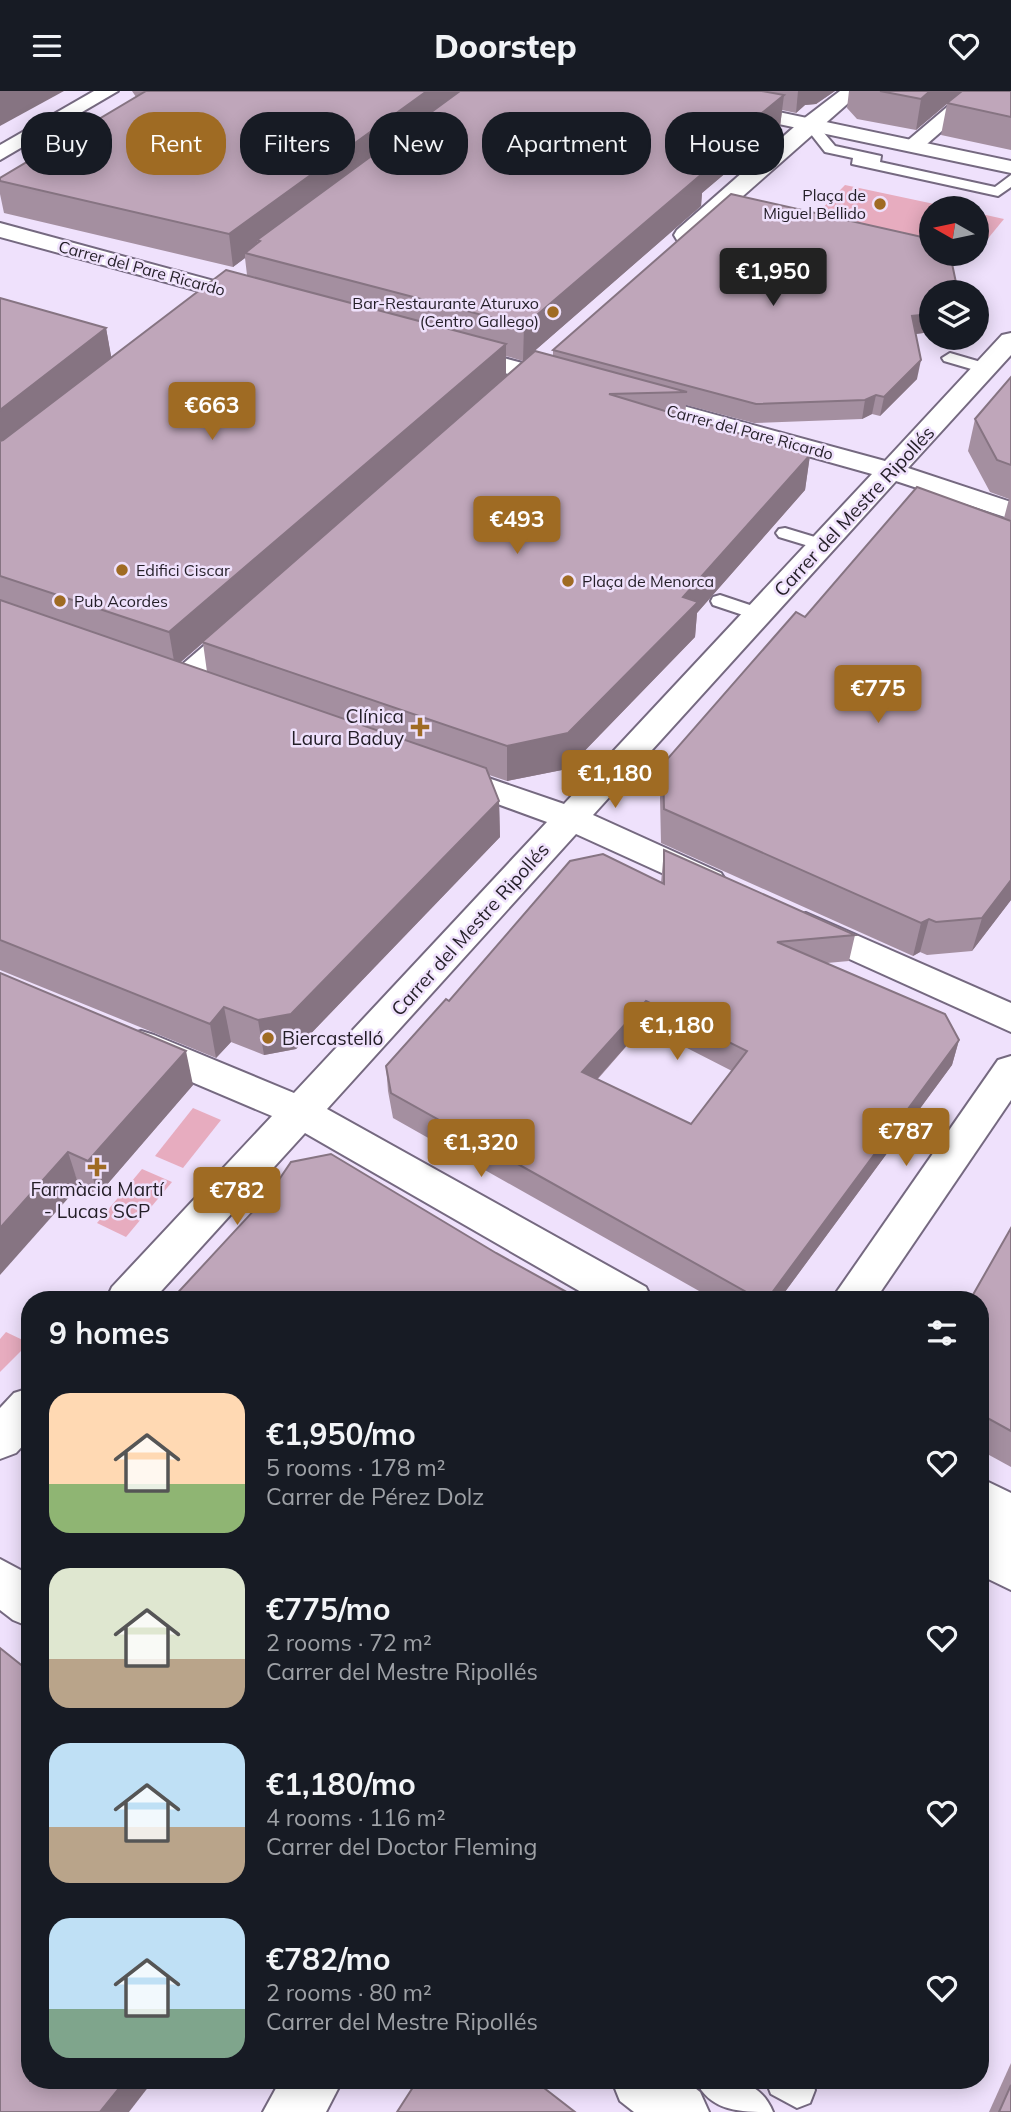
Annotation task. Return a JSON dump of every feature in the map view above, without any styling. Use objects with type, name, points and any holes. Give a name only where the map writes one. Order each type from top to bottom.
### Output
[{"type":"street","points":[[0,154],[108,91]]},
{"type":"street","points":[[650,91],[715,97],[809,124],[1011,167]]},
{"type":"street","points":[[670,249],[809,124],[852,91]]},
{"type":"street","points":[[913,146],[978,91]]},
{"type":"street","name":"Carrer del Pare Ricardo","points":[[0,230],[281,306]]},
{"type":"street","points":[[198,307],[243,273]]},
{"type":"street","name":"Carrer del Mestre Ripollés","points":[[135,1291],[1011,340]]},
{"type":"street","name":"Carrer del Pare Ricardo","points":[[435,347],[891,471],[1011,512]]},
{"type":"street","points":[[505,395],[555,352]]},
{"type":"street","points":[[181,682],[263,609]]},
{"type":"street","points":[[426,768],[571,818],[737,894]]},
{"type":"street","points":[[774,911],[1011,1018]]},
{"type":"street","points":[[115,1034],[300,1112],[615,1291]]},
{"type":"street","points":[[858,1291],[1011,1070]]},
{"type":"street","points":[[0,1439],[21,1416]]},
{"type":"street","points":[[989,1504],[1011,1517]]},
{"type":"street","points":[[0,1581],[21,1597]]},
{"type":"street","points":[[292,2112],[308,2089]]},
{"type":"street","points":[[650,2089],[680,2112]]},
{"type":"lane","points":[[809,124],[830,149],[940,172]]},
{"type":"lane","points":[[857,161],[998,192],[1011,179]]},
{"type":"lane","points":[[950,358],[985,368]]},
{"type":"lane","points":[[785,533],[822,545]]},
{"type":"lane","points":[[720,601],[758,614]]},
{"type":"lane","points":[[989,1534],[1011,1547]]},
{"type":"lane","points":[[989,1564],[1011,1576]]},
{"type":"lane","points":[[725,2089],[755,2112]]},
{"type":"shaded area","points":[[845,185],[919,201],[919,242],[812,219]]},
{"type":"shaded area","points":[[989,216],[1004,219],[989,237]]},
{"type":"shaded area","points":[[193,1108],[221,1120],[183,1168],[155,1156]]},
{"type":"shaded area","points":[[142,1169],[172,1182],[126,1237],[97,1223]]},
{"type":"shaded area","points":[[6,1332],[21,1339],[21,1351],[0,1372],[0,1339]]},
{"type":"building","points":[[146,91],[427,91],[398,112],[369,112],[369,133],[355,143],[355,112],[240,112],[240,175],[311,175],[229,234],[0,181],[0,178],[21,165],[21,175],[112,175],[111,112]]},
{"type":"building","points":[[460,91],[762,91],[784,95],[763,112],[665,112],[665,175],[701,175],[524,326],[245,253],[260,241],[257,240],[346,175],[355,175],[355,168],[369,158],[369,175],[468,175],[468,112],[431,112]]},
{"type":"building","points":[[880,91],[930,91],[921,99]]},
{"type":"building","points":[[962,91],[1011,91],[1011,117],[947,103]]},
{"type":"building","points":[[731,194],[919,236],[919,266],[953,266],[955,280],[919,280],[919,315],[912,316],[921,360],[884,397],[876,395],[865,400],[756,404],[553,350]]},
{"type":"building","points":[[226,270],[506,344],[169,632],[0,576],[0,441]]},
{"type":"building","points":[[0,298],[106,328],[0,410]]},
{"type":"building","points":[[535,351],[687,392],[609,394],[810,455],[683,597],[698,602],[568,733],[507,746],[202,642]]},
{"type":"building","points":[[1011,377],[1011,465],[997,460],[975,419]]},
{"type":"building","points":[[917,487],[1011,521],[1011,880],[982,918],[936,922],[929,919],[921,923],[664,809],[663,764],[796,612],[805,617]]},
{"type":"building","points":[[0,600],[486,768],[499,801],[291,1014],[258,1020],[224,1007],[210,1024],[0,940]]},
{"type":"building","points":[[664,850],[855,935],[777,942],[945,1014],[959,1040],[773,1291],[745,1291],[391,1093],[386,1066],[446,999],[449,1001],[570,861],[603,854],[664,884]],"holes":[[[646,1001],[747,1051],[691,1124],[582,1072]]]},
{"type":"building","points":[[0,973],[186,1051],[88,1161],[68,1152],[0,1228]]},
{"type":"building","points":[[331,1154],[565,1291],[179,1291],[270,1193],[291,1162]]},
{"type":"building","points":[[1011,1228],[1011,1431],[989,1419],[989,1291],[975,1291]]},
{"type":"building","points":[[0,1648],[21,1665],[21,2089],[119,2089],[100,2112],[0,2112]]},
{"type":"building","points":[[1011,2085],[1011,2112],[999,2112]]},
{"type":"building","points":[[412,2089],[545,2089],[575,2112],[397,2112]]},
{"type":"place","name":"Plaça de Miguel Bellido","points":[[880,204]]},
{"type":"place","name":"Bar-Restaurante Aturuxo (Centro Gallego)","points":[[553,312]]},
{"type":"place","name":"Edifici Ciscar","points":[[122,570]]},
{"type":"place","name":"Plaça de Menorca","points":[[568,581]]},
{"type":"place","name":"Pub Acordes","points":[[60,601]]},
{"type":"place","name":"Clínica Laura Baduy","points":[[420,727]]},
{"type":"place","name":"Biercastelló","points":[[268,1038]]},
{"type":"place","name":"Farmàcia Martí - Lucas SCP","points":[[97,1167]]}]
